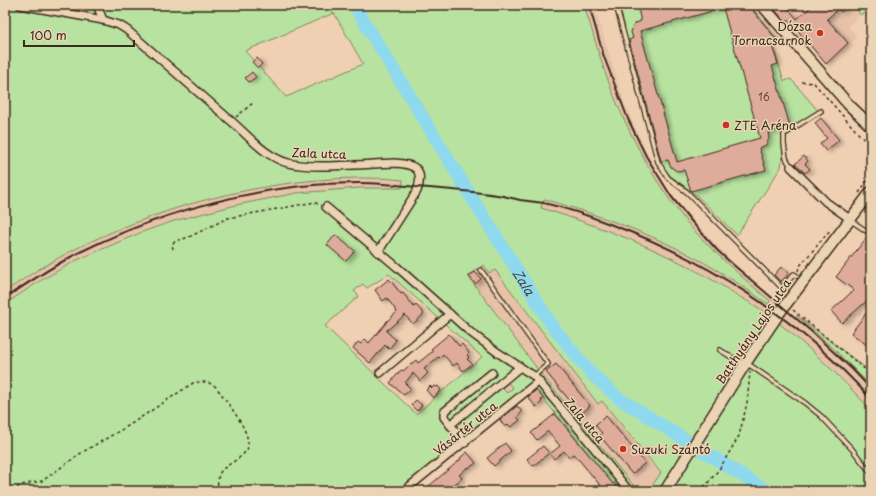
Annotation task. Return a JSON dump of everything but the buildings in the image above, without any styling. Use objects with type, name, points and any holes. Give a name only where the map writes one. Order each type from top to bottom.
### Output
[{"type":"street","name":"Zala utca","points":[[20,5],[103,20],[119,25],[127,30],[232,121],[263,150],[286,163],[301,166],[398,163],[411,165],[416,169],[420,176],[417,190],[378,252]]},
{"type":"street","points":[[98,5],[103,20]]},
{"type":"street","points":[[762,5],[848,104],[871,126]]},
{"type":"street","points":[[848,104],[871,136]]},
{"type":"street","points":[[791,167],[826,202],[850,220]]},
{"type":"street","name":"Batthyány Lajos utca","points":[[666,491],[737,378],[748,365],[786,304],[871,192]]},
{"type":"street","name":"Zala utca","points":[[326,207],[397,267],[470,332],[537,378],[629,491]]},
{"type":"street","points":[[380,373],[450,314]]},
{"type":"street","points":[[450,425],[520,367]]},
{"type":"street","points":[[465,442],[444,417],[444,412],[490,374],[499,384]]},
{"type":"street","name":"Vásártér utca","points":[[404,491],[465,442],[537,378]]},
{"type":"lane","points":[[616,5],[658,162],[664,172],[671,180],[687,192],[782,288],[794,274],[797,276]]},
{"type":"lane","points":[[791,167],[786,158],[784,134],[820,111]]},
{"type":"lane","points":[[850,220],[871,234]]},
{"type":"lane","points":[[481,270],[548,364],[537,378]]},
{"type":"lane","points":[[720,350],[748,365],[805,403],[821,416],[852,449],[871,473]]},
{"type":"path","points":[[802,82],[814,83],[871,148]]},
{"type":"path","points":[[232,121],[254,102]]},
{"type":"path","points":[[173,249],[172,244],[176,241],[189,237],[228,218],[315,202],[320,206],[326,207]]},
{"type":"path","points":[[790,307],[871,374]]},
{"type":"path","points":[[699,491],[707,484],[721,466],[739,436],[747,403],[748,365]]},
{"type":"path","points":[[12,491],[21,485],[42,481],[81,453],[128,426],[193,383],[199,381],[211,383],[216,387],[242,424],[249,444],[246,451],[219,474],[217,484],[219,491]]},
{"type":"shaded area","points":[[584,5],[594,5],[624,101],[652,163],[667,188],[689,216],[735,264],[835,350],[863,377],[871,386],[871,410],[819,357],[765,313],[729,289],[697,270],[644,245],[573,218],[541,208],[544,199],[612,221],[649,236],[681,250],[746,288],[767,303],[769,301],[710,248],[690,226],[660,186],[633,138],[610,85]]},
{"type":"shaded area","points":[[807,5],[871,6],[848,26],[857,37],[826,64],[788,22]]},
{"type":"shaded area","points":[[337,178],[403,180],[403,188],[360,188],[267,198],[174,221],[142,232],[77,260],[43,279],[5,304],[5,292],[38,269],[87,243],[148,217],[216,197],[251,189],[309,180]]},
{"type":"shaded area","points":[[484,265],[489,273],[495,269],[598,404],[602,400],[661,473],[648,491],[638,491],[542,375],[468,276]]},
{"type":"shaded area","points":[[507,382],[513,388],[507,394],[502,388]]},
{"type":"green space","points":[[11,5],[584,5],[610,86],[635,142],[655,177],[677,210],[699,236],[728,265],[770,301],[768,304],[703,262],[645,234],[544,199],[541,208],[593,225],[644,245],[693,269],[757,307],[794,335],[834,372],[871,410],[871,491],[648,491],[661,473],[602,401],[598,404],[495,270],[489,273],[484,265],[468,276],[542,375],[638,491],[618,491],[534,387],[407,491],[43,491],[41,488],[34,491],[5,491],[5,304],[43,279],[77,260],[142,232],[174,221],[236,205],[297,193],[360,188],[402,188],[403,180],[385,178],[355,178],[313,180],[251,189],[190,204],[141,220],[94,240],[48,264],[5,292],[5,21]],"holes":[[[334,13],[363,64],[286,97],[245,51]],[[389,274],[482,357],[416,414],[325,326],[359,296],[354,291],[363,284],[367,288]],[[507,382],[513,388],[507,393],[502,388]]]},
{"type":"green space","name":"ZTE Aréna","points":[[619,5],[749,5],[777,39],[772,43],[784,81],[791,79],[820,113],[786,137],[781,167],[737,235],[696,195],[671,176],[659,162],[622,35],[625,27]]},
{"type":"green space","points":[[852,5],[871,5],[871,7],[861,15]]},
{"type":"green space","points":[[796,315],[871,372],[871,386],[835,350]]},
{"type":"waterway","name":"Zala","points":[[354,5],[551,324],[583,364],[617,397],[767,491]]},
{"type":"railway","points":[[5,11],[7,5]]},
{"type":"railway","points":[[589,5],[604,57],[628,119],[646,156],[671,196],[717,250],[812,332],[871,389]]},
{"type":"railway","points":[[5,298],[59,263],[105,240],[159,219],[244,195],[301,186],[352,183],[388,184],[477,192],[544,203],[568,209],[644,238],[680,255],[716,274],[783,318],[814,343],[871,399]]},
{"type":"place","name":"Dózsa Tornacsarnok","points":[[820,33]]},
{"type":"place","name":"ZTE Aréna","points":[[726,125]]},
{"type":"place","name":"Suzuki Szántó","points":[[623,449]]}]
